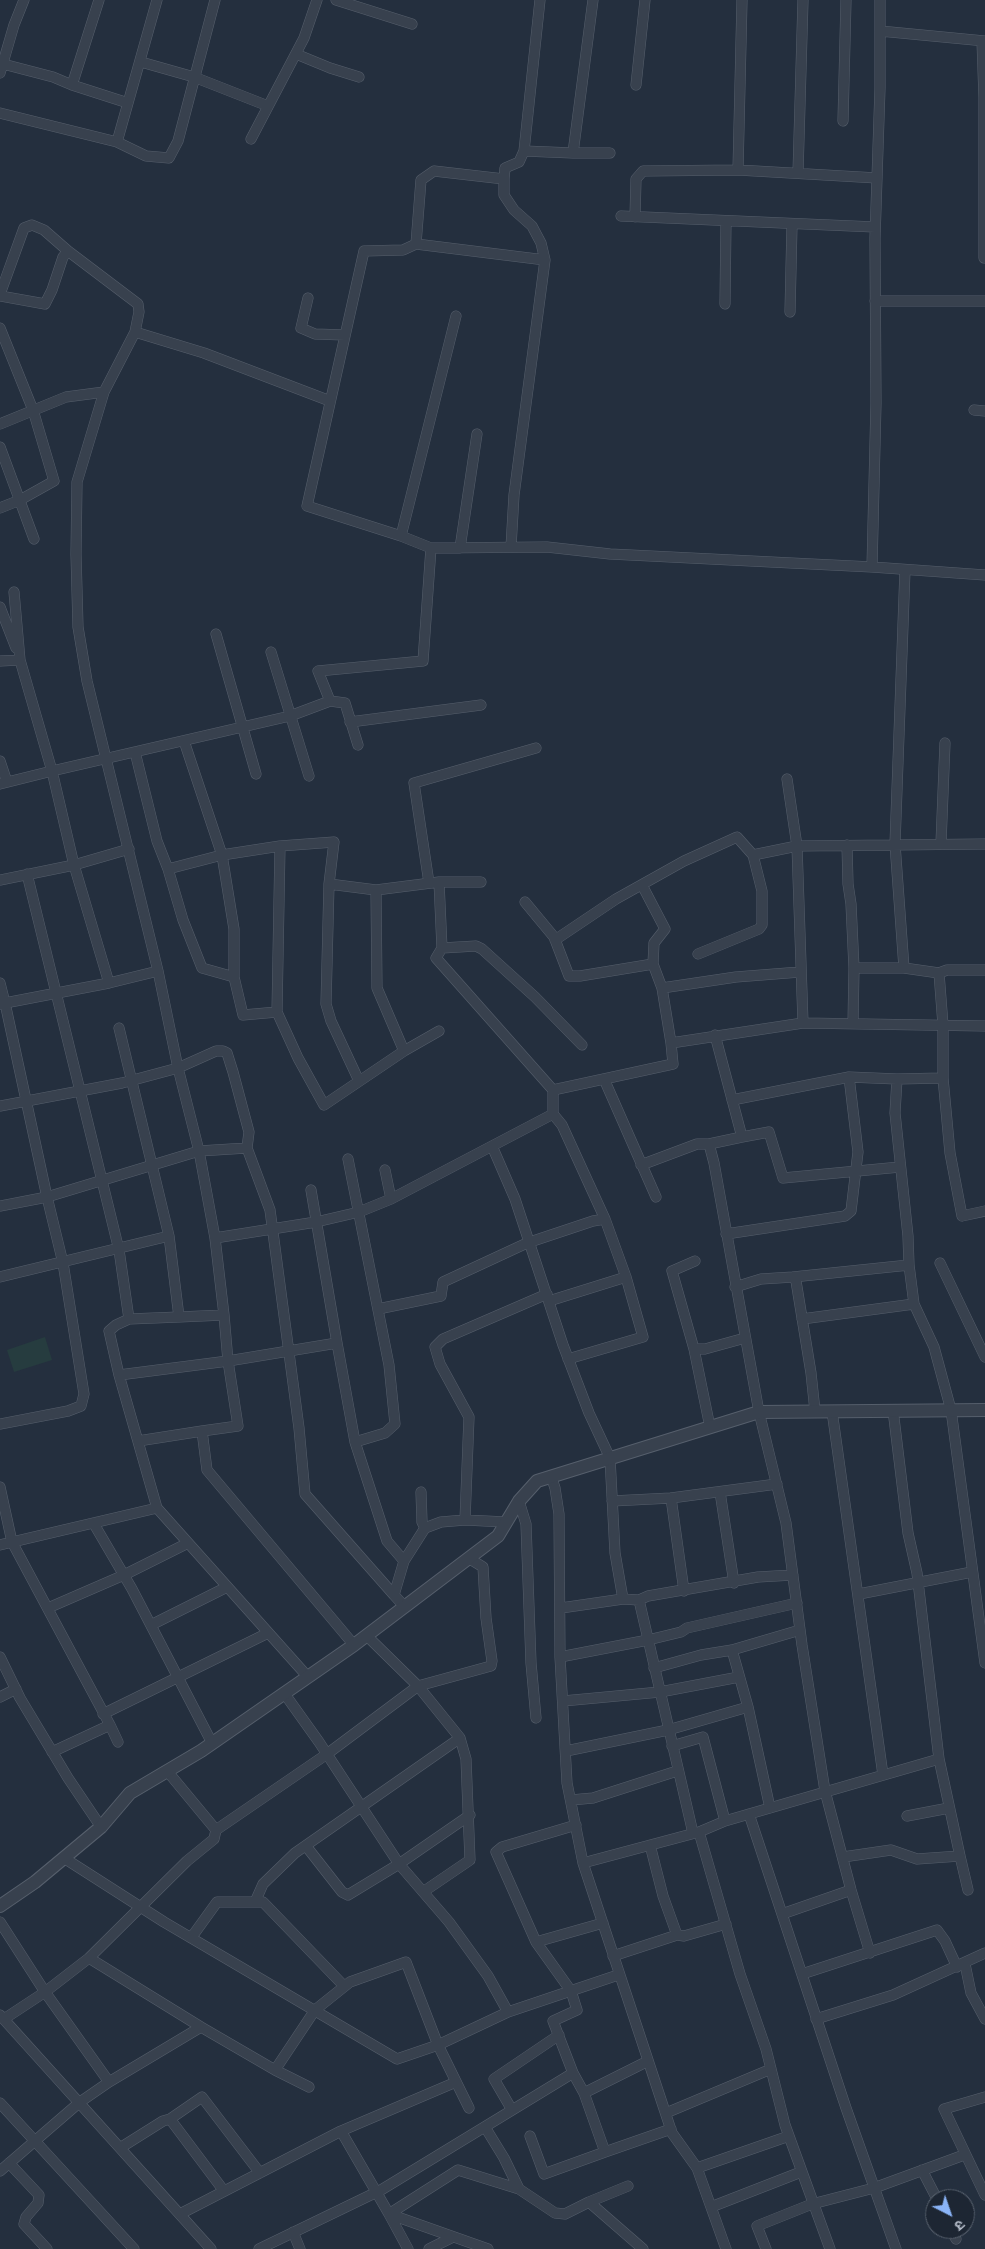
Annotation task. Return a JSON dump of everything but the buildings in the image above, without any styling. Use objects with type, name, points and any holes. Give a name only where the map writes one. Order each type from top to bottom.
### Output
[{"type":"street","points":[[24,0],[14,24],[1,68],[53,76],[72,86],[128,103]]},
{"type":"street","points":[[72,86],[99,0]]},
{"type":"street","points":[[117,142],[157,0]]},
{"type":"street","points":[[0,113],[117,142],[146,156],[169,158],[178,141],[215,0]]},
{"type":"street","points":[[251,139],[304,38],[316,0]]},
{"type":"street","points":[[336,0],[412,24]]},
{"type":"street","points":[[511,547],[516,475],[545,260],[541,243],[532,226],[514,210],[504,195],[504,179],[505,168],[519,162],[524,151],[540,0]]},
{"type":"street","points":[[573,152],[594,0]]},
{"type":"street","points":[[636,85],[645,0]]},
{"type":"street","points":[[738,170],[742,0]]},
{"type":"street","points":[[798,173],[803,0]]},
{"type":"street","points":[[843,121],[846,0]]},
{"type":"street","points":[[872,567],[876,403],[875,227],[880,0]]},
{"type":"street","points":[[880,31],[983,41],[984,258]]},
{"type":"street","points":[[296,54],[359,77]]},
{"type":"street","points":[[141,62],[194,76],[268,106]]},
{"type":"street","points":[[524,151],[610,153]]},
{"type":"street","points":[[635,217],[636,179],[643,171],[738,170],[877,178]]},
{"type":"street","points":[[416,244],[421,180],[434,171],[504,179]]},
{"type":"street","points":[[621,216],[792,225],[875,227]]},
{"type":"street","points":[[725,304],[726,221]]},
{"type":"street","points":[[790,312],[792,225]]},
{"type":"street","points":[[68,251],[63,257],[52,290],[45,304],[0,295],[19,238],[27,226],[44,230],[68,251],[138,304],[139,312],[135,332],[104,392],[77,482],[78,628],[86,681],[129,849],[158,971],[178,1068],[199,1151],[216,1238],[228,1361],[238,1426],[138,1441]]},
{"type":"street","points":[[545,260],[416,244],[403,250],[364,251],[307,506],[401,536],[431,548],[547,547],[610,554],[872,567],[985,575]]},
{"type":"street","points":[[308,298],[301,328],[315,334],[345,335]]},
{"type":"street","points":[[875,301],[985,302]]},
{"type":"street","points":[[401,536],[456,316]]},
{"type":"street","points":[[0,328],[33,410],[54,481],[20,500],[0,508]]},
{"type":"street","points":[[135,332],[204,353],[330,401]]},
{"type":"street","points":[[0,424],[66,397],[104,392]]},
{"type":"street","points":[[974,410],[985,411]]},
{"type":"street","points":[[460,548],[477,434]]},
{"type":"street","points":[[0,446],[34,540]]},
{"type":"street","points":[[330,701],[318,671],[423,661],[431,548]]},
{"type":"street","points":[[904,968],[895,844],[905,570]]},
{"type":"street","points":[[14,592],[20,660]]},
{"type":"street","points":[[0,607],[20,660],[52,771],[74,865],[109,983]]},
{"type":"street","points":[[216,634],[256,774]]},
{"type":"street","points":[[272,652],[309,776]]},
{"type":"street","points":[[0,661],[20,660]]},
{"type":"street","points":[[0,761],[4,783],[290,716],[330,701],[346,703],[358,745]]},
{"type":"street","points":[[350,722],[481,705]]},
{"type":"street","points":[[184,740],[222,855],[234,929],[234,977],[243,1015],[277,1012]]},
{"type":"street","points":[[941,843],[945,743]]},
{"type":"street","points":[[536,748],[414,783],[434,882],[442,948],[436,958],[553,1090],[553,1114],[562,1125],[605,1220],[626,1277],[643,1337],[568,1359]]},
{"type":"street","points":[[135,752],[157,841],[168,868],[183,920],[202,968],[234,977]]},
{"type":"street","points":[[786,778],[797,846],[803,1023]]},
{"type":"street","points":[[555,940],[616,899],[684,861],[737,837],[753,855],[762,891],[762,926],[759,929],[698,954]]},
{"type":"street","points":[[168,868],[222,855],[280,846],[334,842],[329,884],[326,1004],[331,1021],[359,1081]]},
{"type":"street","points":[[753,855],[797,846],[985,844]]},
{"type":"street","points":[[847,845],[854,968],[853,1024]]},
{"type":"street","points":[[280,846],[277,1012],[298,1058],[324,1105],[404,1051],[439,1031]]},
{"type":"street","points":[[0,880],[74,865],[129,849]]},
{"type":"street","points":[[27,874],[119,1250],[129,1319]]},
{"type":"street","points":[[329,884],[376,890],[434,882],[481,882]]},
{"type":"street","points":[[553,1090],[673,1064],[662,988],[653,964],[654,943],[665,930],[642,885]]},
{"type":"street","points":[[376,890],[377,988],[404,1051]]},
{"type":"street","points":[[525,902],[555,940],[569,976],[580,976],[653,964]]},
{"type":"street","points":[[442,948],[476,946],[482,949],[535,997],[582,1045]]},
{"type":"street","points":[[854,968],[904,968],[939,973],[947,970],[985,970]]},
{"type":"street","points":[[2,1003],[109,983],[158,971]]},
{"type":"street","points":[[662,988],[736,977],[800,972]]},
{"type":"street","points":[[939,973],[943,1025],[943,1078],[950,1153],[962,1216],[985,1211]]},
{"type":"street","points":[[0,983],[2,1003],[63,1263],[84,1382],[81,1406],[68,1411],[0,1424]]},
{"type":"street","points":[[671,1044],[715,1035],[803,1023],[985,1026]]},
{"type":"street","points":[[119,1028],[154,1166],[169,1236],[179,1317]]},
{"type":"street","points":[[715,1035],[742,1137]]},
{"type":"street","points":[[0,1106],[132,1080],[178,1068],[216,1051],[227,1053],[249,1132],[247,1148],[262,1193],[270,1210],[299,1428],[305,1494],[405,1607]]},
{"type":"street","points":[[732,1100],[849,1077],[943,1078]]},
{"type":"street","points":[[726,1234],[845,1216],[850,1211],[858,1152],[849,1077]]},
{"type":"street","points":[[604,1079],[656,1197]]},
{"type":"street","points":[[897,1079],[895,1113],[914,1304],[934,1346],[951,1410],[985,1663]]},
{"type":"street","points":[[216,1238],[316,1222],[359,1212],[391,1199],[553,1114]]},
{"type":"street","points":[[641,1165],[697,1144],[708,1144],[769,1132],[784,1178],[900,1167]]},
{"type":"street","points":[[708,1144],[714,1163],[759,1412],[786,1523],[800,1630],[825,1791],[870,1953]]},
{"type":"street","points":[[492,1146],[514,1199],[568,1359],[589,1413],[610,1458],[615,1552],[623,1599]]},
{"type":"street","points":[[0,1206],[47,1197],[199,1151],[247,1148]]},
{"type":"street","points":[[348,1159],[388,1365],[395,1424],[385,1433],[355,1442]]},
{"type":"street","points":[[385,1170],[391,1199]]},
{"type":"street","points":[[311,1190],[355,1442],[387,1541],[404,1562]]},
{"type":"street","points":[[378,1309],[441,1296],[443,1282],[529,1242],[593,1221],[605,1220]]},
{"type":"street","points":[[1,1275],[119,1250],[169,1236]]},
{"type":"street","points":[[695,1261],[672,1271],[694,1349],[710,1427]]},
{"type":"street","points":[[940,1263],[985,1357]]},
{"type":"street","points":[[735,1287],[761,1279],[909,1264]]},
{"type":"street","points":[[465,1520],[469,1417],[440,1364],[434,1347],[443,1339],[548,1298],[626,1277]]},
{"type":"street","points":[[793,1277],[796,1281],[812,1372],[815,1411]]},
{"type":"street","points":[[802,1319],[914,1304]]},
{"type":"street","points":[[224,1315],[129,1319],[116,1325],[109,1331],[118,1375],[157,1508],[308,1677]]},
{"type":"street","points":[[694,1349],[705,1349],[745,1338]]},
{"type":"street","points":[[118,1375],[228,1361],[337,1343]]},
{"type":"street","points":[[893,1410],[908,1533],[918,1581],[939,1759],[968,1890]]},
{"type":"street","points":[[0,1906],[36,1882],[101,1827],[130,1793],[212,1744],[308,1677],[366,1636],[498,1536],[519,1501],[537,1481],[759,1412],[951,1410],[984,1412]]},
{"type":"street","points":[[832,1411],[883,1775]]},
{"type":"street","points":[[202,1431],[207,1470],[354,1644]]},
{"type":"street","points":[[551,1476],[559,1514],[560,1658],[567,1784],[582,1863],[671,2129],[697,2168],[726,2249]]},
{"type":"street","points":[[612,1501],[671,1498],[777,1484]]},
{"type":"street","points":[[0,1487],[12,1542],[118,1742]]},
{"type":"street","points":[[420,1492],[424,1528]]},
{"type":"street","points":[[720,1492],[734,1582]]},
{"type":"street","points":[[671,1498],[684,1591]]},
{"type":"street","points":[[519,1501],[526,1524],[536,1718]]},
{"type":"street","points":[[0,1545],[157,1508]]},
{"type":"street","points":[[394,1595],[404,1562],[424,1528],[441,1522],[465,1520],[506,1522]]},
{"type":"street","points":[[94,1524],[151,1625],[212,1744]]},
{"type":"street","points":[[48,1608],[124,1575],[188,1543]]},
{"type":"street","points":[[211,2249],[2,2017],[45,1992],[88,1958],[187,1860],[214,1839],[216,1830],[327,1754],[418,1686],[491,1666],[483,1567],[470,1558]]},
{"type":"street","points":[[859,1594],[972,1572]]},
{"type":"street","points":[[561,1608],[623,1599],[639,1600],[648,1596],[758,1577],[793,1576]]},
{"type":"street","points":[[151,1625],[227,1587]]},
{"type":"street","points":[[639,1600],[677,1771],[740,1974],[766,2049],[789,2136],[812,2204],[830,2249]]},
{"type":"street","points":[[560,1658],[648,1640],[681,1632],[687,1628],[797,1603]]},
{"type":"street","points":[[654,1668],[701,1655],[732,1650],[800,1630]]},
{"type":"street","points":[[103,1714],[178,1679],[268,1633]]},
{"type":"street","points":[[366,1636],[418,1686],[460,1738],[466,1759],[470,1815],[470,1860],[423,1892]]},
{"type":"street","points":[[732,1650],[748,1708],[770,1808]]},
{"type":"street","points":[[0,1657],[52,1752],[101,1827]]},
{"type":"street","points":[[563,1701],[660,1692],[739,1677]]},
{"type":"street","points":[[0,1697],[16,1689]]},
{"type":"street","points":[[284,1693],[327,1754],[399,1864],[449,1922],[488,1976],[508,2012]]},
{"type":"street","points":[[566,1751],[668,1730],[748,1708]]},
{"type":"street","points":[[52,1752],[110,1725]]},
{"type":"street","points":[[672,1746],[703,1737],[725,1821]]},
{"type":"street","points":[[255,1902],[262,1884],[296,1853],[460,1738]]},
{"type":"street","points":[[582,1863],[696,1832],[725,1821],[939,1759]]},
{"type":"street","points":[[571,1800],[593,1798],[677,1771]]},
{"type":"street","points":[[168,1772],[216,1830]]},
{"type":"street","points":[[907,1816],[950,1808]]},
{"type":"street","points":[[749,1814],[816,2019],[896,2249]]},
{"type":"street","points":[[306,1846],[342,1892],[348,1895],[399,1864],[470,1815]]},
{"type":"street","points":[[576,1825],[502,1847],[496,1852],[536,1942],[571,1991],[577,2010],[553,2021],[573,2073],[584,2093],[605,2152]]},
{"type":"street","points":[[650,1845],[663,1896],[677,1935]]},
{"type":"street","points":[[843,1857],[891,1850],[917,1860],[960,1856]]},
{"type":"street","points":[[64,1858],[191,1938],[397,2059],[438,2045],[508,2012],[618,1975]]},
{"type":"street","points":[[782,1914],[851,1890]]},
{"type":"street","points":[[191,1938],[217,1902],[263,1902],[344,1986]]},
{"type":"street","points":[[0,1922],[45,1992],[108,2082]]},
{"type":"street","points":[[536,1942],[603,1922]]},
{"type":"street","points":[[613,1956],[677,1935],[684,1936],[726,1924]]},
{"type":"street","points":[[802,1974],[937,1930],[961,1965],[971,1993],[985,2019]]},
{"type":"street","points":[[816,2019],[893,1995],[985,1953]]},
{"type":"street","points":[[88,1958],[275,2070],[309,2087]]},
{"type":"street","points":[[275,2070],[315,2010],[344,1986],[350,1982],[406,1962],[438,2045],[470,2108]]},
{"type":"street","points":[[0,2171],[80,2102],[108,2082],[202,2027]]},
{"type":"street","points":[[512,2110],[494,2079],[559,2035]]},
{"type":"street","points":[[584,2093],[648,2061]]},
{"type":"street","points":[[666,2113],[771,2068]]},
{"type":"street","points":[[259,2249],[376,2192],[573,2073]]},
{"type":"street","points":[[180,2214],[341,2130],[456,2082]]},
{"type":"street","points":[[120,2148],[163,2121],[170,2119],[202,2097],[260,2173]]},
{"type":"street","points":[[985,2097],[944,2109],[964,2155],[985,2195]]},
{"type":"street","points":[[0,2102],[134,2249]]},
{"type":"street","points":[[170,2119],[224,2191]]},
{"type":"street","points":[[485,2127],[504,2158],[519,2189]]},
{"type":"street","points":[[530,2136],[544,2174],[671,2129]]},
{"type":"street","points":[[341,2130],[408,2249]]},
{"type":"street","points":[[697,2168],[789,2136]]},
{"type":"street","points":[[766,2249],[757,2226],[812,2204],[874,2188],[964,2155]]},
{"type":"street","points":[[9,2163],[39,2195],[38,2203],[26,2217],[24,2224],[47,2249]]},
{"type":"street","points":[[389,2214],[458,2170],[519,2189],[555,2213],[565,2214],[628,2186]]},
{"type":"street","points":[[922,2170],[931,2189]]},
{"type":"street","points":[[711,2207],[801,2172]]},
{"type":"street","points":[[589,2202],[643,2249]]},
{"type":"street","points":[[389,2214],[488,2249]]},
{"type":"street","points":[[293,2232],[300,2249]]},
{"type":"street","points":[[429,2249],[454,2237]]},
{"type":"green space","points":[[45,1337],[52,1360],[14,1372],[7,1350]]}]
